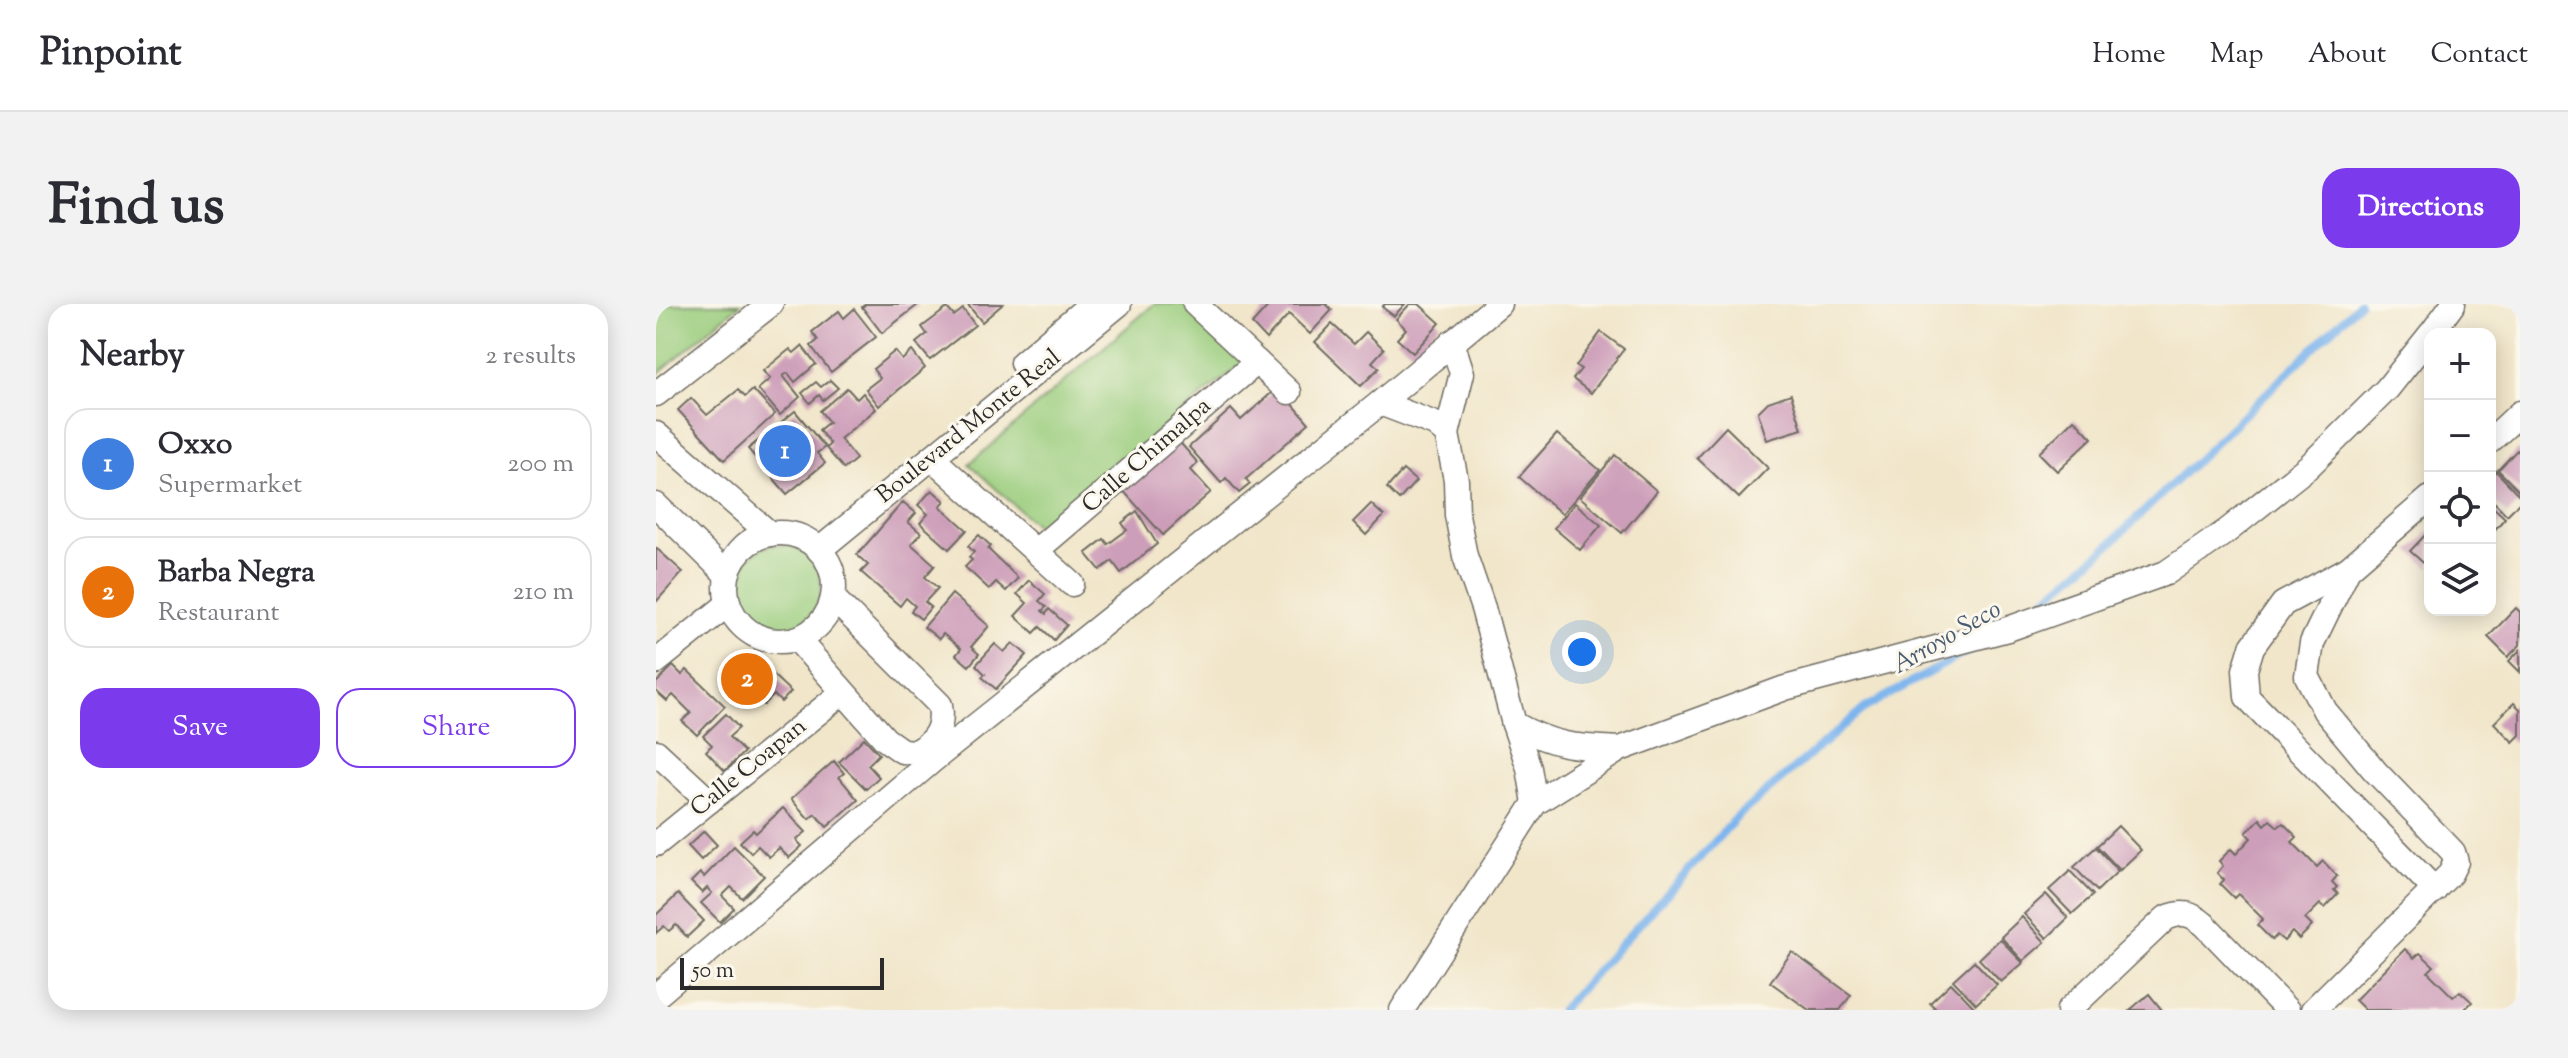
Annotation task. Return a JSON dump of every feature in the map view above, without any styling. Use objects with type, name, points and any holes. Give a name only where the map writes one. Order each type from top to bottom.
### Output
[{"type":"street","points":[[656,394],[771,304]]},
{"type":"street","name":"Boulevard Monte Real","points":[[814,546],[1091,304]]},
{"type":"street","name":"Boulevard Monte Real","points":[[814,546],[932,458],[1119,304]]},
{"type":"street","points":[[1195,304],[1289,392]]},
{"type":"street","points":[[656,996],[930,752],[1380,403],[1452,342],[1471,312],[1499,304]]},
{"type":"street","points":[[2435,328],[2453,304]]},
{"type":"street","points":[[1452,342],[1462,373],[1447,434],[1456,480],[1457,515],[1465,556],[1529,768],[1535,803]]},
{"type":"street","points":[[1402,1010],[1535,803],[1620,749],[1785,688],[2008,629],[2166,573],[2227,531],[2309,466],[2387,389],[2424,342]]},
{"type":"street","name":"Calle Chimalpa","points":[[1037,550],[1257,362]]},
{"type":"street","points":[[1380,403],[1435,424],[1447,434]]},
{"type":"street","points":[[2496,435],[2520,413]]},
{"type":"street","points":[[656,434],[770,534]]},
{"type":"street","points":[[932,458],[1072,584]]},
{"type":"street","points":[[2424,503],[2348,569],[2283,604],[2252,647],[2245,670],[2247,697],[2435,890]]},
{"type":"street","points":[[656,505],[727,575]]},
{"type":"street","points":[[770,534],[796,536],[814,546],[827,560],[834,585],[826,616],[814,630],[797,639],[769,641],[755,636],[728,604],[727,575],[733,561],[742,549],[770,534]]},
{"type":"street","points":[[2313,1010],[2435,890],[2456,862],[2453,852],[2375,771],[2325,711],[2307,676],[2312,643],[2348,569]]},
{"type":"street","points":[[833,598],[940,705],[940,728],[930,752]]},
{"type":"street","points":[[656,662],[728,604]]},
{"type":"street","points":[[797,639],[885,739],[902,751],[930,752]]},
{"type":"street","name":"Calle Coapan","points":[[656,844],[842,693]]},
{"type":"street","points":[[1514,724],[1540,738],[1565,746],[1620,749]]},
{"type":"street","points":[[656,752],[709,801]]},
{"type":"street","points":[[2069,1010],[2166,918],[2180,913],[2193,915],[2205,925],[2287,1010]]},
{"type":"green space","points":[[656,304],[740,304],[656,375]]},
{"type":"green space","points":[[1154,304],[1184,304],[1244,362],[1039,528],[969,464]]},
{"type":"green space","points":[[779,545],[795,548],[809,557],[818,571],[821,587],[818,603],[809,617],[795,626],[779,629],[763,626],[749,617],[740,603],[737,587],[740,571],[749,557],[763,548]]},
{"type":"building","points":[[866,304],[919,304],[882,333],[862,307]]},
{"type":"building","points":[[967,304],[1003,304],[982,322]]},
{"type":"building","points":[[1270,304],[1326,304],[1332,310],[1310,334],[1289,314],[1266,339],[1252,324]]},
{"type":"building","points":[[1385,304],[1405,304],[1394,316],[1382,307]]},
{"type":"building","points":[[1410,304],[1419,304],[1440,323],[1413,353],[1397,339],[1406,329],[1396,319]]},
{"type":"building","points":[[947,308],[954,316],[963,309],[975,325],[930,360],[916,343],[927,334],[922,327]]},
{"type":"building","points":[[854,309],[876,337],[831,372],[811,346],[818,340],[812,332],[839,311],[844,318]]},
{"type":"building","points":[[1332,324],[1354,344],[1366,332],[1384,349],[1372,362],[1379,368],[1361,386],[1315,342]]},
{"type":"building","points":[[1601,332],[1624,349],[1591,393],[1573,379],[1581,369],[1576,366]]},
{"type":"building","points":[[802,346],[816,364],[795,382],[788,373],[783,376],[800,397],[780,415],[758,389],[770,379],[763,371],[790,349],[794,353]]},
{"type":"building","points":[[895,351],[902,360],[912,351],[925,368],[879,406],[866,389],[880,378],[873,369]]},
{"type":"building","points":[[830,380],[838,388],[823,400],[819,395],[810,403],[802,393],[816,382],[821,387]]},
{"type":"building","points":[[1278,387],[1309,423],[1246,479],[1250,484],[1239,493],[1226,478],[1221,483],[1189,447],[1231,409],[1241,420]]},
{"type":"building","points":[[847,388],[857,399],[863,393],[876,409],[840,439],[856,459],[844,469],[826,448],[830,444],[819,430],[829,422],[820,411]]},
{"type":"building","points":[[738,390],[745,397],[753,390],[775,414],[724,460],[678,410],[691,398],[707,415]]},
{"type":"building","points":[[1791,394],[1802,429],[1767,440],[1758,412],[1768,402]]},
{"type":"building","points":[[795,411],[825,447],[817,453],[825,463],[787,494],[748,449]]},
{"type":"building","points":[[2074,419],[2092,438],[2057,471],[2039,453]]},
{"type":"building","points":[[1726,427],[1768,468],[1739,498],[1697,458]]},
{"type":"building","points":[[1557,434],[1600,470],[1562,514],[1519,477]]},
{"type":"building","points":[[1175,437],[1198,463],[1191,470],[1211,492],[1163,535],[1120,487]]},
{"type":"building","points":[[2517,450],[2520,453],[2520,492],[2498,470]]},
{"type":"building","points":[[1615,455],[1657,491],[1622,533],[1580,497]]},
{"type":"building","points":[[1403,470],[1416,481],[1399,500],[1387,488]]},
{"type":"building","points":[[2496,471],[2520,496],[2520,502],[2507,515],[2496,504]]},
{"type":"building","points":[[932,490],[945,501],[940,506],[967,530],[949,549],[920,523],[928,514],[918,505]]},
{"type":"building","points":[[903,502],[916,513],[908,522],[921,533],[911,544],[935,565],[925,577],[938,588],[925,602],[931,607],[921,619],[911,611],[915,606],[906,598],[900,606],[861,572],[868,565],[857,555]]},
{"type":"building","points":[[1575,503],[1601,525],[1580,550],[1554,528]]},
{"type":"building","points":[[1371,504],[1384,516],[1366,535],[1353,522]]},
{"type":"building","points":[[2496,510],[2505,518],[2496,528]]},
{"type":"building","points":[[1137,511],[1157,544],[1121,573],[1112,561],[1100,570],[1086,553],[1104,539],[1108,544],[1127,530],[1122,523]]},
{"type":"building","points":[[979,535],[991,546],[988,549],[1018,578],[1006,591],[996,582],[989,589],[965,567],[972,560],[969,557],[974,552],[968,546]]},
{"type":"building","points":[[2424,536],[2424,564],[2410,551]]},
{"type":"building","points":[[656,548],[683,572],[656,602]]},
{"type":"building","points":[[1029,580],[1045,594],[1039,601],[1046,607],[1042,611],[1046,614],[1049,609],[1067,625],[1054,640],[1040,627],[1034,633],[1015,616],[1027,603],[1017,594]]},
{"type":"building","points":[[952,594],[989,626],[971,647],[979,654],[969,666],[956,655],[961,649],[943,634],[939,639],[924,627]]},
{"type":"building","points":[[2516,608],[2520,612],[2520,645],[2508,657],[2488,637]]},
{"type":"building","points":[[1013,643],[1027,655],[996,689],[982,677],[985,674],[976,665],[995,644],[1004,652]]},
{"type":"building","points":[[2520,650],[2520,672],[2509,661]]},
{"type":"building","points":[[747,662],[764,677],[747,696],[729,681]]},
{"type":"building","points":[[673,666],[682,675],[687,670],[725,706],[697,735],[682,721],[691,713],[673,695],[667,701],[656,691],[656,683]]},
{"type":"building","points":[[773,675],[791,692],[781,702],[774,695],[764,705],[754,695]]},
{"type":"building","points":[[2514,703],[2520,709],[2520,735],[2513,742],[2494,723]]},
{"type":"building","points":[[726,714],[739,728],[729,737],[744,752],[725,771],[706,751],[712,745],[703,736]]},
{"type":"building","points":[[864,738],[879,754],[868,765],[879,777],[866,789],[839,762]]},
{"type":"building","points":[[834,761],[844,773],[839,777],[858,800],[827,827],[815,814],[809,819],[791,799]]},
{"type":"building","points":[[783,808],[806,832],[796,840],[802,846],[789,858],[779,848],[769,857],[758,846],[751,853],[740,842],[753,830],[756,833]]},
{"type":"building","points":[[2260,819],[2265,825],[2270,820],[2278,827],[2283,823],[2297,837],[2292,842],[2317,867],[2323,861],[2337,876],[2332,882],[2338,894],[2325,908],[2320,904],[2305,919],[2312,926],[2299,939],[2292,932],[2284,941],[2277,935],[2272,940],[2257,925],[2263,919],[2238,894],[2234,898],[2220,884],[2224,880],[2217,873],[2223,866],[2219,861],[2231,849],[2236,854],[2251,838],[2246,833]]},
{"type":"building","points":[[2118,826],[2141,850],[2120,870],[2097,846]]},
{"type":"building","points":[[704,831],[717,845],[701,860],[688,846]]},
{"type":"building","points":[[734,846],[764,876],[742,898],[731,887],[722,896],[734,908],[720,922],[701,903],[712,893],[707,888],[702,893],[691,882],[700,873],[704,877]]},
{"type":"building","points":[[2096,847],[2118,871],[2097,891],[2074,867]]},
{"type":"building","points":[[2070,871],[2093,895],[2072,914],[2049,890]]},
{"type":"building","points":[[678,894],[704,921],[687,937],[676,925],[669,931],[664,926],[656,933],[656,915]]},
{"type":"building","points":[[2046,894],[2068,918],[2047,938],[2024,914]]},
{"type":"building","points":[[2022,917],[2045,942],[2023,961],[2001,937]]},
{"type":"building","points":[[2000,939],[2023,963],[2001,982],[1979,959]]},
{"type":"building","points":[[2405,949],[2414,958],[2420,953],[2434,966],[2428,972],[2453,997],[2460,991],[2472,1002],[2464,1010],[2365,1010],[2355,1000]]},
{"type":"building","points":[[1792,952],[1851,995],[1840,1010],[1809,1010],[1770,982]]},
{"type":"building","points":[[1974,961],[1997,985],[1976,1004],[1953,980]]},
{"type":"building","points":[[1951,983],[1974,1007],[1970,1010],[1937,1010],[1930,1003]]},
{"type":"building","points":[[2149,994],[2162,1010],[2130,1010]]},
{"type":"waterway","name":"Arroyo Seco","points":[[2030,611],[2104,550],[2359,304]]},
{"type":"waterway","name":"Arroyo Seco","points":[[1561,1010],[1738,816],[1865,708],[1972,649]]},
{"type":"place","name":"Oxxo","points":[[785,451]]},
{"type":"place","name":"Barba Negra","points":[[747,679]]}]
